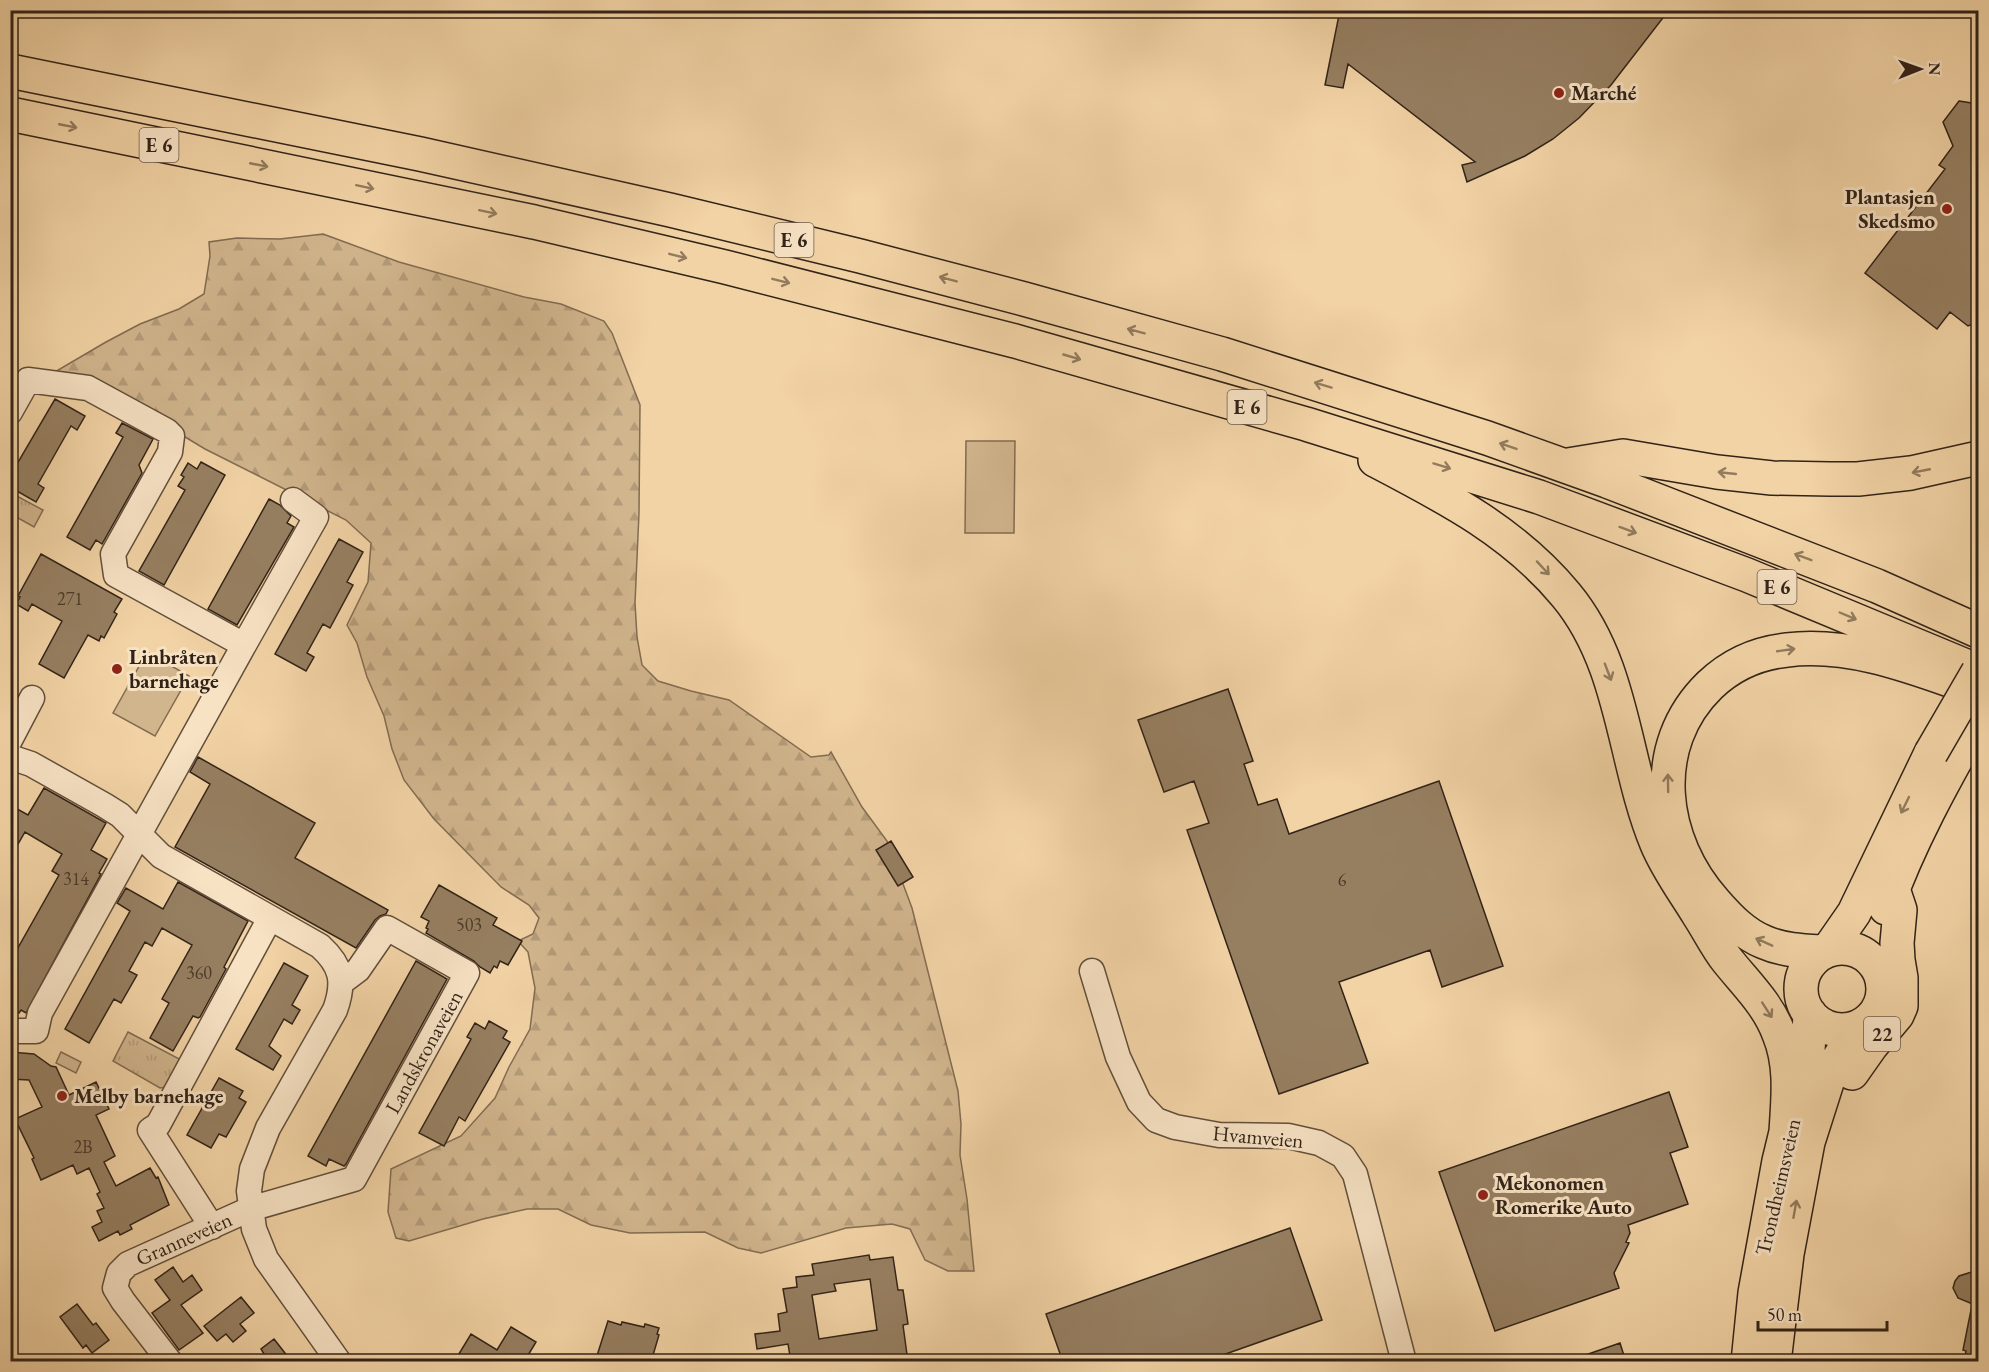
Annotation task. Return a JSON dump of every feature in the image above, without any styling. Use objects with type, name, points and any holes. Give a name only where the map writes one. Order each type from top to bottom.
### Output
[{"type":"highway","name":"E 6","points":[[10,71],[420,154],[670,210],[860,256],[1222,354],[1349,394],[1683,509],[1925,606],[1978,631]]},
{"type":"highway","name":"E 6","points":[[10,114],[465,207],[656,250],[1015,341],[1306,424],[1539,497],[1747,574],[1978,671]]},
{"type":"highway","points":[[1306,424],[1412,480],[1498,531],[1536,561],[1568,597],[1596,645],[1610,676],[1646,812],[1657,844],[1673,876],[1726,959],[1762,1002],[1780,1034],[1789,1090],[1786,1132]]},
{"type":"highway","name":"E 6","points":[[1563,466],[1623,456],[1717,472],[1772,478],[1840,479],[1911,473],[1978,458]]},
{"type":"highway","points":[[1925,606],[1978,617]]},
{"type":"highway","points":[[1879,969],[1873,961],[1857,950],[1838,947],[1825,951],[1777,947],[1736,925],[1708,894],[1690,866],[1673,824],[1668,791],[1668,772],[1676,736],[1699,696],[1727,671],[1762,654],[1785,650],[1825,649],[1873,657],[1916,669],[1978,691]]},
{"type":"highway","name":"22","points":[[1978,671],[1942,758],[1893,889],[1881,931],[1879,969],[1883,986],[1881,1003],[1872,1017],[1858,1027],[1848,1030],[1837,1030],[1817,1022],[1806,1008],[1801,992],[1803,974],[1814,958],[1825,951],[1854,913],[1942,758],[1978,720]]},
{"type":"highway","name":"22","points":[[1804,1165],[1823,1138],[1842,1087],[1871,1046],[1897,1016],[1901,1006],[1902,993],[1897,943],[1900,910],[1893,889]]},
{"type":"highway","points":[[1696,911],[1733,949],[1806,1008]]},
{"type":"highway","name":"Trondheimsveien","points":[[1748,1362],[1757,1283],[1772,1197],[1786,1132],[1801,1094],[1807,1070],[1806,1008]]},
{"type":"highway","name":"Trondheimsveien","points":[[1774,1362],[1784,1277],[1815,1116],[1830,1073],[1858,1027]]},
{"type":"street","points":[[10,412],[28,380],[88,388],[167,431],[172,436],[170,452],[113,554],[116,575],[244,645]]},
{"type":"street","points":[[10,1031],[36,1031],[40,1013],[316,517],[293,500]]},
{"type":"street","points":[[10,740],[32,698]]},
{"type":"street","points":[[10,757],[31,764],[104,805],[120,815],[161,856],[320,946],[331,956],[342,982],[340,996],[335,1010],[258,1149],[249,1191],[254,1229],[266,1259],[339,1362]]},
{"type":"street","points":[[212,1227],[150,1130],[158,1125],[270,918]]},
{"type":"street","name":"Landskronaveien","points":[[250,1209],[354,1179],[467,973],[387,928],[358,970],[342,982]]},
{"type":"street","name":"Hvamveien","points":[[1092,971],[1118,1057],[1139,1102],[1156,1120],[1175,1127],[1219,1135],[1288,1136],[1319,1143],[1342,1156],[1355,1174],[1404,1362]]},
{"type":"street","name":"Granneveien","points":[[170,1362],[115,1288],[118,1273],[128,1264],[250,1209]]},
{"type":"green space","points":[[323,234],[399,262],[524,297],[561,304],[604,321],[612,333],[640,405],[635,603],[637,637],[642,665],[658,681],[729,700],[811,757],[829,755],[831,752],[862,807],[887,841],[912,908],[958,1091],[961,1124],[960,1155],[974,1271],[948,1271],[925,1260],[910,1229],[892,1224],[846,1228],[761,1253],[738,1248],[705,1232],[630,1233],[591,1225],[558,1209],[527,1209],[483,1219],[409,1241],[396,1238],[388,1212],[391,1169],[461,1136],[495,1098],[530,1029],[535,988],[528,952],[518,941],[533,934],[539,918],[529,905],[501,887],[434,819],[404,780],[392,749],[384,716],[367,677],[357,643],[347,625],[368,582],[371,543],[346,520],[205,449],[157,420],[41,380],[140,324],[179,309],[204,294],[210,256],[209,242],[237,238],[280,239]]},
{"type":"green space","points":[[966,441],[1015,441],[1014,533],[965,533]]},
{"type":"green space","points":[[11,493],[43,510],[34,527],[11,514]]},
{"type":"green space","points":[[147,652],[189,676],[155,736],[113,713]]},
{"type":"green space","points":[[128,1032],[185,1062],[173,1086],[160,1088],[113,1061]]},
{"type":"green space","points":[[61,1052],[81,1062],[76,1073],[56,1063]]},
{"type":"building","points":[[1340,10],[1669,10],[1611,85],[1579,118],[1553,139],[1525,156],[1467,182],[1462,165],[1475,162],[1348,64],[1343,88],[1325,85]]},
{"type":"building","name":"Plantasjen Skedsmo","points":[[1959,101],[1978,104],[1978,322],[1968,326],[1950,312],[1937,329],[1865,273],[1945,169],[1939,165],[1953,146],[1943,122]]},
{"type":"building","points":[[55,399],[85,416],[77,430],[71,426],[38,484],[44,488],[36,502],[10,487],[10,476]]},
{"type":"building","points":[[122,423],[153,439],[139,465],[142,473],[102,544],[96,540],[90,550],[67,537],[123,437],[116,433]]},
{"type":"building","points":[[201,462],[225,475],[164,585],[139,571],[185,490],[178,486],[184,477],[181,475],[188,463],[197,469]]},
{"type":"building","points":[[269,499],[280,505],[291,516],[287,523],[294,527],[237,625],[208,609]]},
{"type":"building","points":[[339,539],[363,552],[347,582],[353,585],[330,628],[323,624],[307,653],[314,657],[306,671],[275,654]]},
{"type":"building","points":[[41,554],[122,599],[114,612],[117,614],[104,638],[101,636],[99,641],[88,635],[64,678],[39,664],[62,621],[32,604],[28,611],[16,604]]},
{"type":"building","points":[[1228,689],[1253,761],[1244,764],[1258,805],[1277,799],[1289,834],[1439,781],[1503,966],[1442,987],[1430,950],[1339,982],[1368,1063],[1279,1094],[1187,830],[1209,823],[1194,781],[1164,792],[1138,720]]},
{"type":"building","points":[[198,757],[315,823],[295,858],[388,910],[386,914],[375,920],[356,948],[175,847],[210,784],[190,772]]},
{"type":"building","points":[[44,788],[106,823],[91,850],[107,859],[26,1013],[21,1010],[19,1013],[10,1008],[10,962],[59,875],[52,871],[62,854],[25,832],[10,858],[10,805],[28,815]]},
{"type":"building","points":[[891,841],[913,877],[898,886],[876,850]]},
{"type":"building","points":[[178,882],[248,921],[200,1017],[193,1016],[173,1051],[150,1038],[169,1003],[162,999],[192,945],[162,928],[152,946],[145,942],[129,971],[137,975],[121,1003],[114,999],[89,1043],[65,1029],[130,911],[117,903],[126,888],[163,909]]},
{"type":"building","points":[[439,885],[497,918],[493,925],[522,941],[508,965],[500,961],[497,968],[494,966],[490,973],[426,933],[429,921],[421,917]]},
{"type":"building","points":[[416,961],[447,979],[346,1164],[344,1166],[329,1159],[326,1166],[308,1156]]},
{"type":"building","points":[[284,963],[308,976],[292,1005],[300,1010],[292,1024],[284,1019],[269,1046],[281,1056],[273,1070],[236,1049]]},
{"type":"building","points":[[489,1021],[507,1031],[503,1038],[510,1042],[465,1121],[459,1117],[444,1146],[419,1133],[471,1039],[467,1037],[475,1023],[485,1029]]},
{"type":"building","points":[[10,1052],[34,1054],[56,1067],[69,1095],[96,1082],[109,1109],[96,1115],[115,1156],[104,1162],[116,1186],[150,1168],[156,1178],[158,1177],[169,1205],[130,1225],[132,1229],[120,1235],[118,1231],[99,1241],[92,1227],[102,1222],[97,1211],[104,1208],[97,1194],[100,1192],[89,1168],[77,1174],[73,1165],[41,1180],[32,1159],[34,1158],[15,1119],[42,1107],[29,1080],[10,1079]]},
{"type":"building","points":[[219,1078],[243,1091],[239,1098],[246,1102],[226,1137],[219,1134],[211,1148],[187,1135]]},
{"type":"building","points":[[1669,1092],[1688,1147],[1670,1153],[1688,1204],[1628,1225],[1630,1233],[1626,1242],[1629,1243],[1614,1273],[1619,1288],[1495,1331],[1439,1172]]},
{"type":"building","points":[[1290,1228],[1322,1320],[1203,1362],[1063,1362],[1046,1314]]},
{"type":"building","points":[[869,1255],[870,1260],[893,1257],[898,1290],[903,1290],[908,1324],[903,1325],[908,1362],[791,1362],[788,1344],[757,1349],[755,1334],[780,1331],[778,1314],[787,1312],[783,1289],[797,1287],[796,1277],[814,1275],[812,1264]],"holes":[[[870,1279],[877,1330],[819,1339],[812,1295],[836,1291],[834,1284]]]},
{"type":"building","points":[[173,1267],[183,1282],[192,1275],[202,1290],[181,1305],[203,1333],[179,1350],[152,1313],[170,1300],[155,1280]]},
{"type":"building","points":[[1978,1270],[1978,1362],[1964,1362],[1966,1351],[1963,1350],[1972,1305],[1975,1305],[1958,1298],[1953,1288],[1959,1276]]},
{"type":"building","points":[[241,1297],[254,1313],[240,1324],[246,1331],[233,1342],[226,1334],[217,1341],[204,1326]]},
{"type":"building","points":[[77,1304],[93,1325],[96,1323],[109,1340],[92,1353],[86,1345],[83,1348],[60,1317]]},
{"type":"building","points":[[608,1321],[621,1325],[622,1322],[659,1328],[651,1362],[595,1362]]},
{"type":"building","points":[[511,1327],[536,1342],[524,1362],[454,1362],[471,1334],[497,1350]]},
{"type":"building","points":[[274,1339],[292,1362],[255,1362],[264,1354],[261,1349]]},
{"type":"building","points":[[1620,1343],[1626,1362],[1575,1362],[1574,1359]]},
{"type":"place","name":"Marché","points":[[1559,93]]},
{"type":"place","name":"Plantasjen Skedsmo","points":[[1947,209]]},
{"type":"place","name":"Linbråten barnehage","points":[[117,669]]},
{"type":"place","name":"Melby barnehage","points":[[62,1096]]},
{"type":"place","name":"Mekonomen Romerike Auto","points":[[1483,1195]]}]
